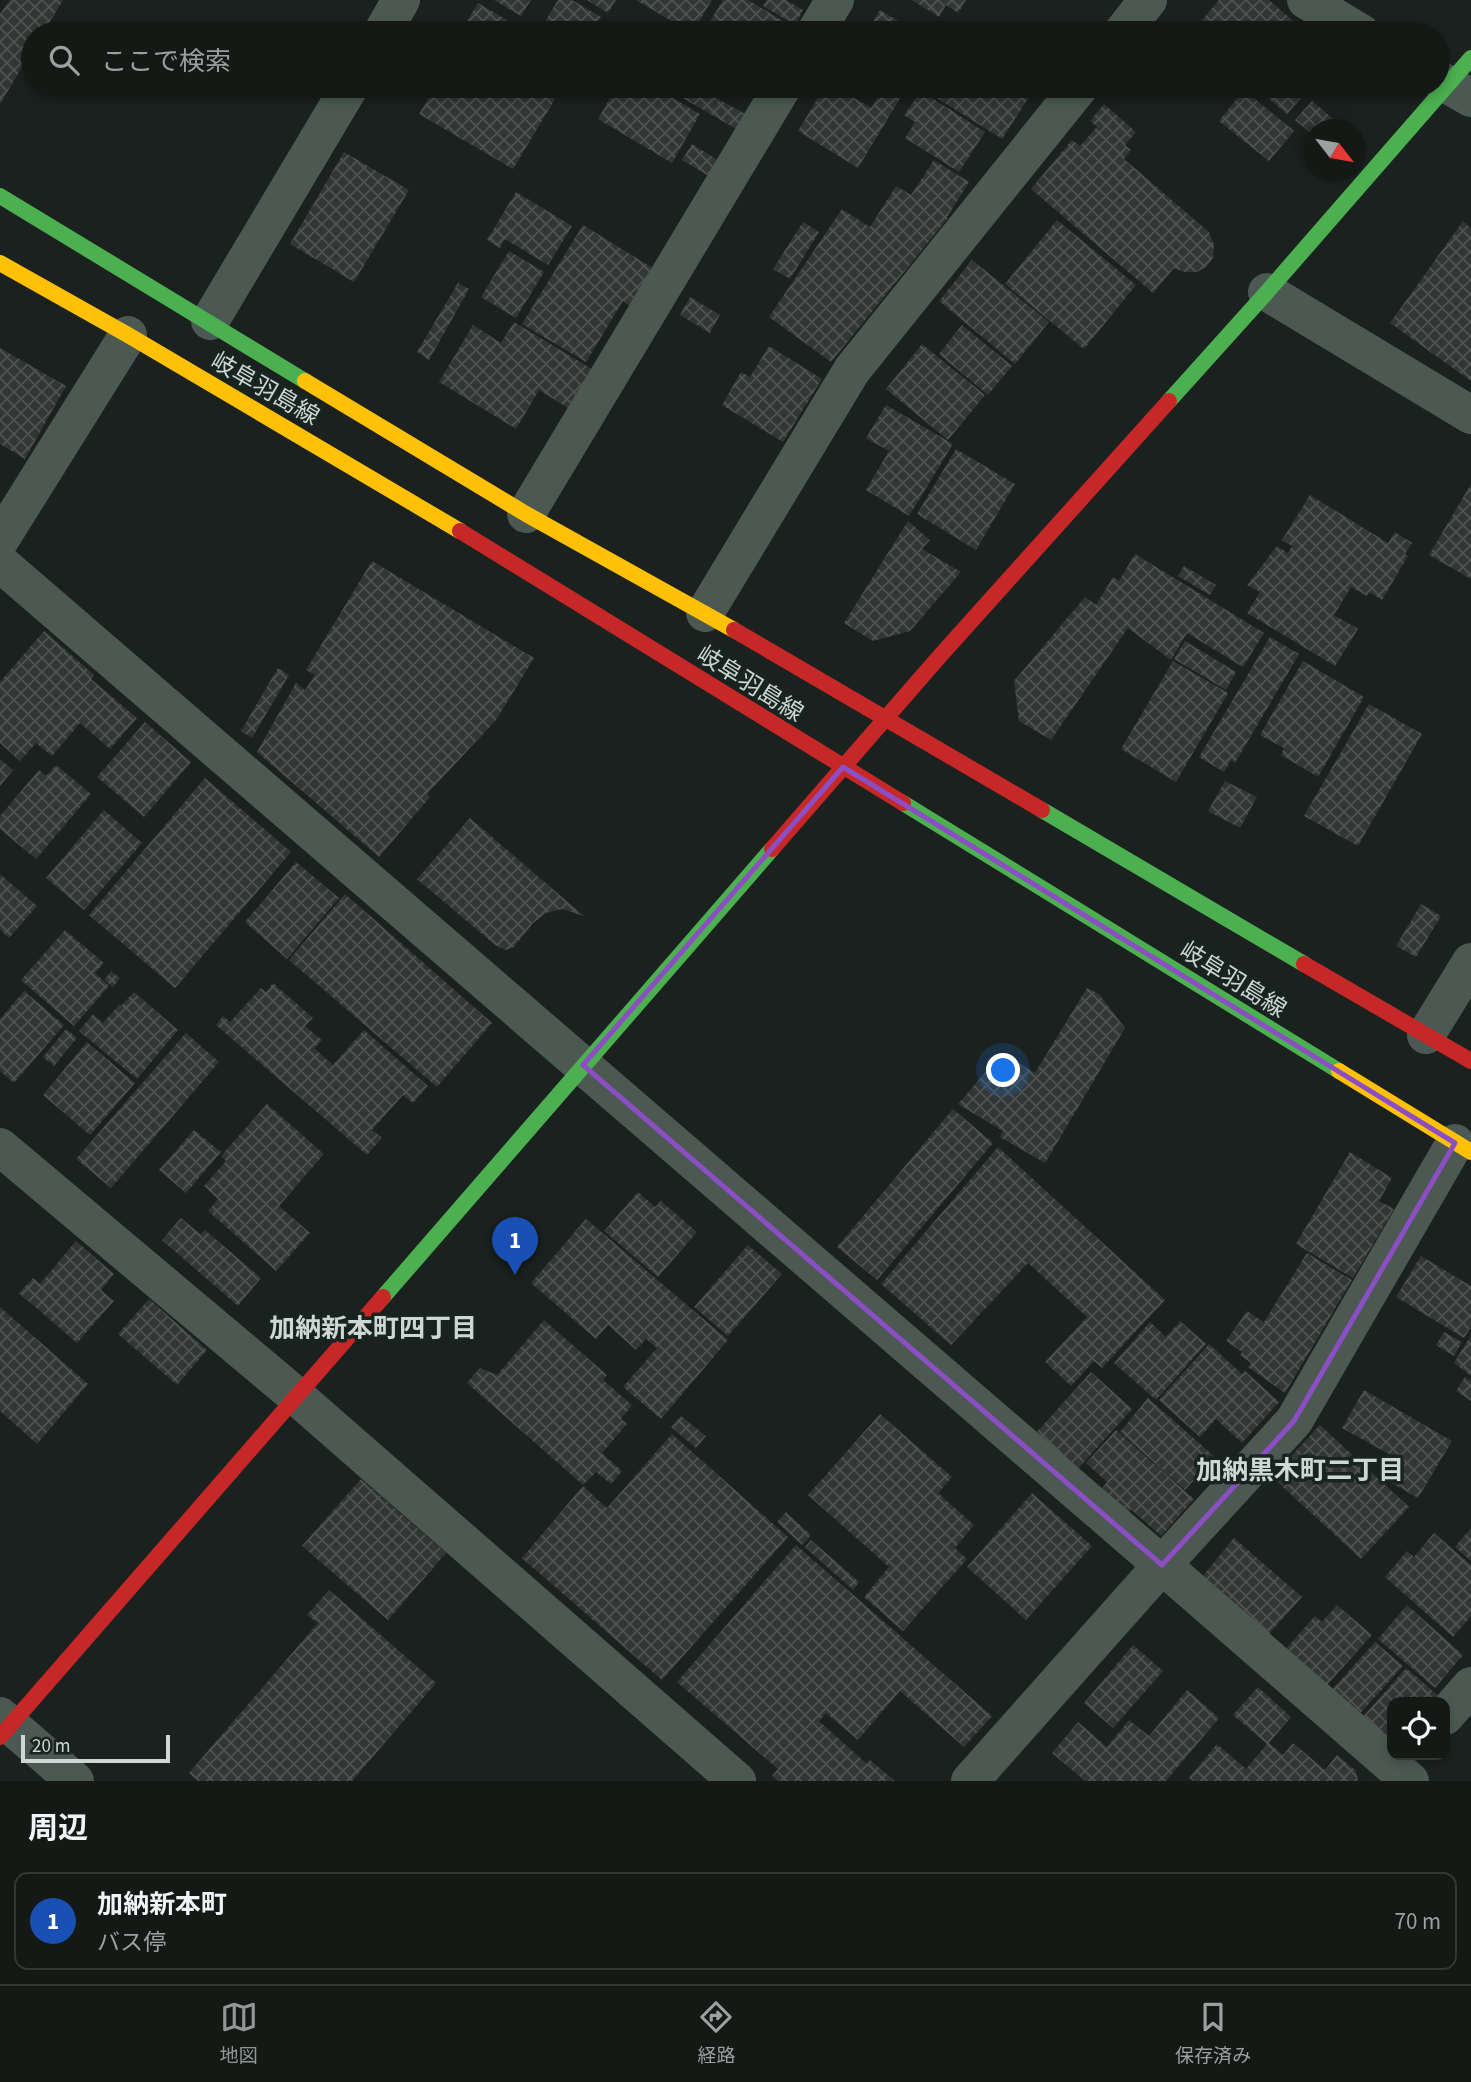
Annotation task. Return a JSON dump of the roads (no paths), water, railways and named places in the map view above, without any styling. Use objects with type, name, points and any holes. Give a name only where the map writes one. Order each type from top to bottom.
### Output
[{"type":"main road","points":[[3,1726],[296,1396],[843,767],[1441,98]]},
{"type":"main road","name":"岐阜羽島線","points":[[0,197],[210,321],[526,514],[705,614],[1471,1061]]},
{"type":"main road","name":"岐阜羽島線","points":[[0,263],[386,486],[1463,1148]]},
{"type":"street","points":[[389,21],[401,0]]},
{"type":"street","points":[[822,21],[835,0]]},
{"type":"street","points":[[1131,21],[1148,0]]},
{"type":"street","points":[[1306,0],[1341,21]]},
{"type":"street","points":[[210,321],[343,98]]},
{"type":"street","points":[[526,514],[776,98]]},
{"type":"street","points":[[705,614],[852,370],[1070,98]]},
{"type":"street","points":[[1267,292],[1471,415]]},
{"type":"street","points":[[0,540],[128,335]]},
{"type":"street","points":[[0,563],[1401,1772]]},
{"type":"street","points":[[1426,1035],[1471,962]]},
{"type":"street","points":[[0,1147],[296,1396],[737,1781]]},
{"type":"street","points":[[970,1781],[1294,1421],[1463,1148]]},
{"type":"street","points":[[1450,1710],[1471,1686]]},
{"type":"street","points":[[3,1726],[75,1781]]},
{"type":"place","name":"加納新本町","points":[[515,1275]]},
{"type":"district","name":"加納新本町四丁目","points":[[373,1328]]},
{"type":"district","name":"加納黒木町二丁目","points":[[1300,1470]]}]
